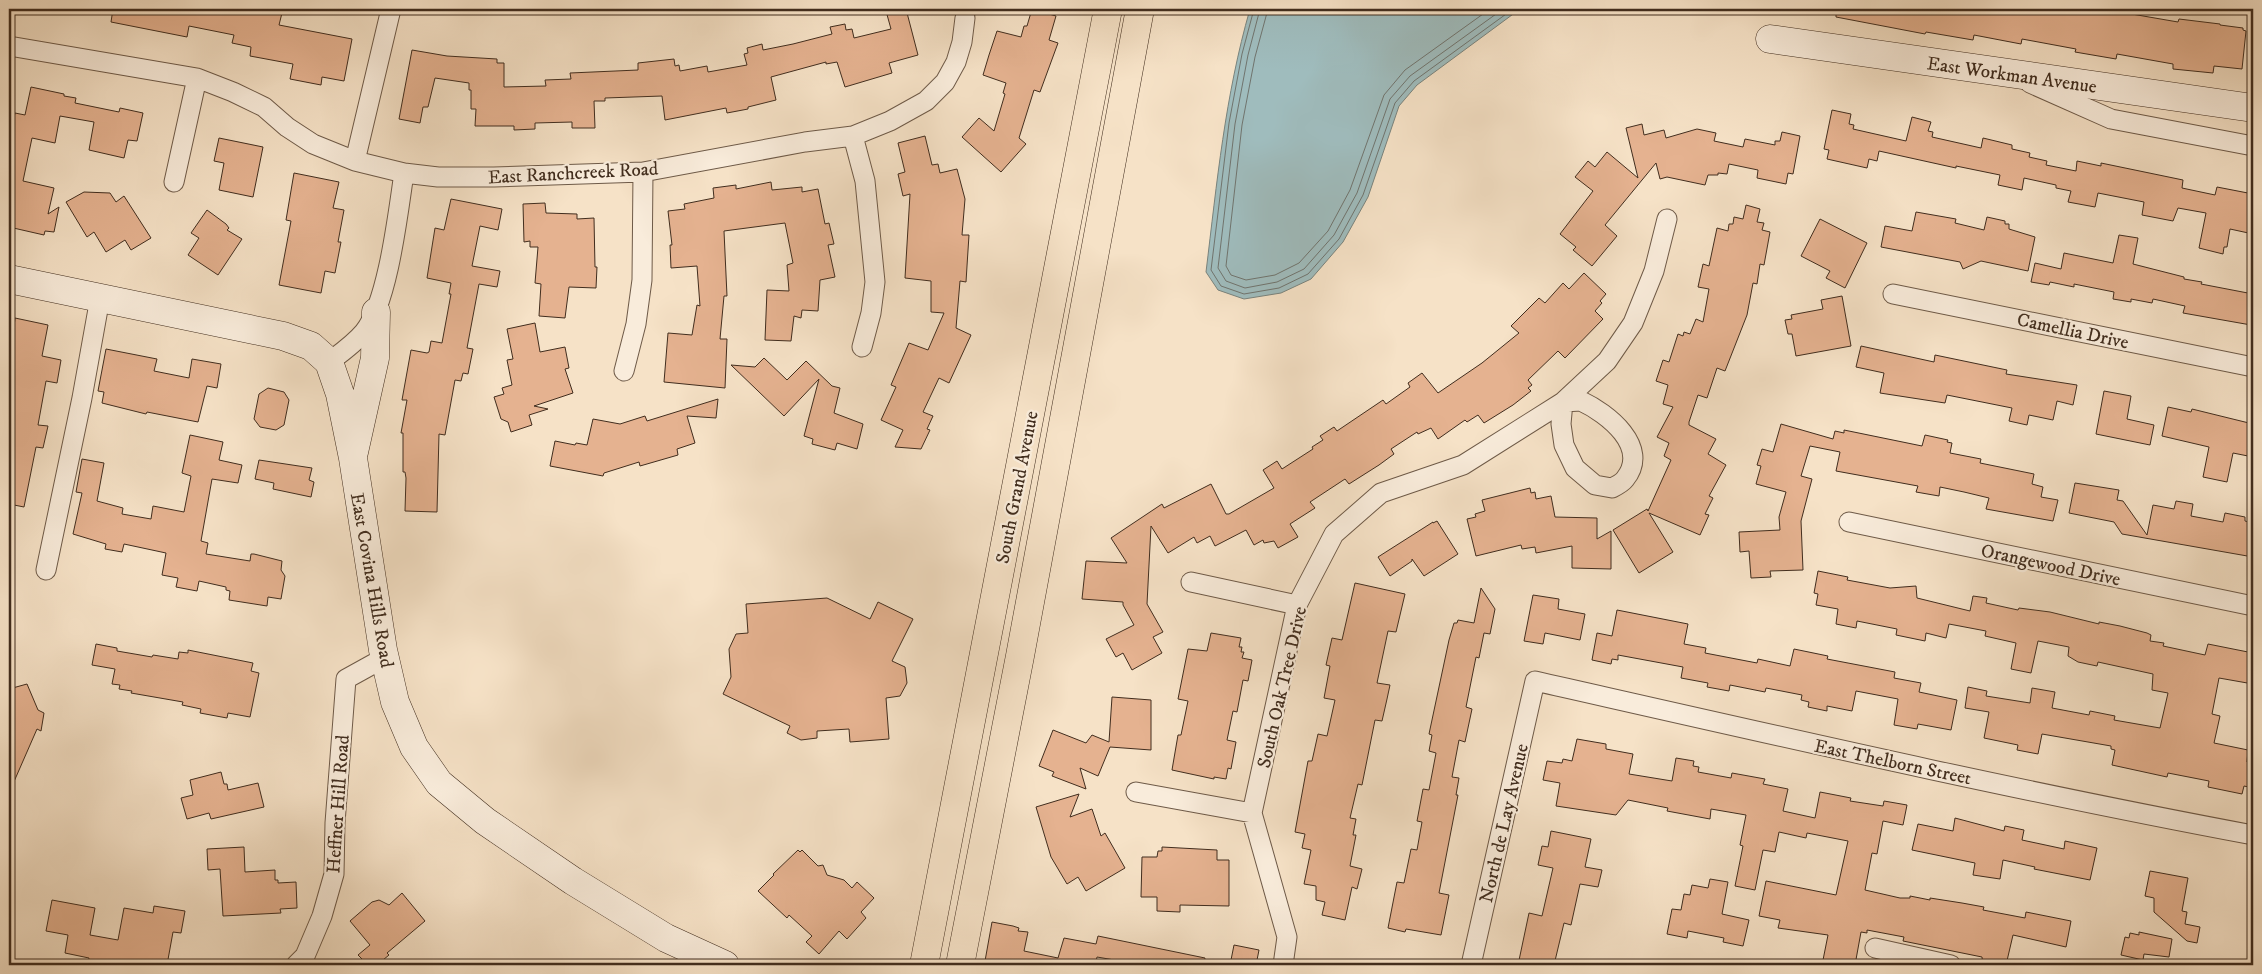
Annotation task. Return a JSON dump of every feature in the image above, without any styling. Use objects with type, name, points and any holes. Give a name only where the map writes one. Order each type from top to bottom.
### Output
[{"type":"main road","name":"South Grand Avenue","points":[[924,965],[1108,9]]},
{"type":"main road","name":"South Grand Avenue","points":[[960,965],[1020,656],[1140,9]]},
{"type":"street","points":[[355,161],[391,9]]},
{"type":"street","name":"East Ranchcreek Road","points":[[9,46],[197,78],[264,107],[287,127],[313,144],[355,161],[404,173],[438,177],[494,177],[642,172],[805,142],[854,136],[890,121],[926,101],[946,82],[960,49],[965,18]]},
{"type":"street","name":"East Workman Avenue","points":[[1770,39],[2253,108]]},
{"type":"street","points":[[2010,74],[2111,119],[2253,146]]},
{"type":"street","points":[[174,182],[197,78]]},
{"type":"street","points":[[854,136],[865,181],[875,282],[871,313],[862,347]]},
{"type":"street","points":[[624,371],[636,324],[642,280],[642,172]]},
{"type":"street","points":[[353,458],[370,388],[375,358],[376,312],[396,225],[404,173]]},
{"type":"street","name":"South Oak Tree Drive","points":[[1283,965],[1287,936],[1252,813],[1297,605],[1334,534],[1381,493],[1463,465],[1563,402],[1608,361],[1633,323],[1654,271],[1667,219]]},
{"type":"street","name":"East Covina Hills Road","points":[[9,279],[283,336],[311,346],[328,362],[340,394],[353,458],[384,658],[395,702],[414,746],[438,783],[485,821],[573,882],[666,938],[725,965]]},
{"type":"street","name":"Camellia Drive","points":[[1893,294],[2253,367]]},
{"type":"street","points":[[46,570],[82,398],[100,298]]},
{"type":"street","points":[[328,362],[350,346],[364,332],[376,312]]},
{"type":"street","points":[[1582,401],[1598,409],[1620,427],[1630,444],[1633,461],[1625,479],[1612,488],[1595,485],[1576,468],[1564,445],[1561,424],[1563,402],[1582,401]]},
{"type":"street","name":"Orangewood Drive","points":[[1849,522],[2253,606]]},
{"type":"street","points":[[1191,582],[1297,605]]},
{"type":"street","name":"Heffner Hill Road","points":[[296,965],[305,956],[322,916],[334,874],[335,824],[346,679],[384,658]]},
{"type":"street","name":"East Thelborn Street","points":[[1535,681],[1877,759],[2061,796],[2110,808],[2253,835]]},
{"type":"street","name":"North de Lay Avenue","points":[[1471,965],[1535,681]]},
{"type":"street","points":[[1136,792],[1252,813]]},
{"type":"street","points":[[1875,948],[1951,965]]},
{"type":"water","points":[[1250,9],[1520,9],[1417,85],[1399,106],[1368,197],[1343,242],[1311,279],[1281,293],[1244,299],[1218,290],[1206,272],[1228,107],[1241,42]]},
{"type":"building","points":[[113,9],[283,9],[279,25],[352,39],[344,81],[322,77],[321,85],[290,79],[293,64],[250,56],[251,47],[232,43],[234,35],[189,26],[187,37],[111,22]]},
{"type":"building","points":[[906,9],[918,55],[889,63],[892,73],[845,87],[837,62],[826,64],[826,62],[771,77],[776,100],[748,107],[748,109],[727,113],[726,108],[665,120],[662,96],[605,98],[605,101],[594,101],[595,128],[572,128],[572,122],[535,123],[535,129],[514,130],[514,126],[475,126],[476,109],[471,109],[469,83],[435,78],[428,107],[423,107],[420,123],[399,119],[412,50],[447,56],[497,59],[497,63],[504,63],[504,87],[546,86],[545,80],[571,79],[570,73],[638,70],[638,63],[674,59],[675,66],[679,65],[680,71],[707,66],[708,72],[747,65],[744,54],[748,53],[747,48],[762,44],[763,50],[793,44],[832,34],[830,27],[845,24],[846,30],[852,29],[854,38],[891,29],[886,11]]},
{"type":"building","points":[[1032,9],[1056,16],[1049,40],[1058,43],[1040,92],[1034,90],[1019,138],[1026,144],[1001,172],[962,137],[979,118],[994,131],[1005,94],[1003,93],[1006,83],[983,75],[989,55],[997,31],[1021,37],[1024,26],[1027,26]]},
{"type":"building","points":[[1836,9],[2126,9],[2126,13],[2178,22],[2179,19],[2220,24],[2243,28],[2246,31],[2242,69],[2214,66],[2213,73],[2173,69],[2173,64],[2117,54],[2116,59],[2075,52],[2076,49],[2022,39],[2021,44],[1974,35],[1973,40],[1926,32],[1925,34],[1836,17]]},
{"type":"building","points":[[31,87],[76,98],[75,103],[119,112],[120,108],[143,113],[137,141],[128,140],[124,158],[89,150],[94,122],[60,116],[55,143],[32,138],[23,181],[54,188],[48,214],[59,207],[54,232],[45,231],[44,235],[9,227],[9,143],[15,113],[25,115]]},
{"type":"building","points":[[1832,110],[1851,114],[1849,124],[1854,125],[1853,129],[1906,141],[1912,117],[1931,122],[1928,131],[1933,132],[1932,137],[1981,148],[1983,138],[2012,145],[2012,149],[2030,153],[2029,157],[2047,161],[2046,165],[2076,171],[2077,161],[2101,166],[2101,163],[2183,180],[2182,188],[2215,195],[2217,187],[2253,194],[2253,234],[2230,229],[2227,247],[2224,247],[2223,254],[2199,248],[2206,213],[2178,208],[2173,221],[2142,215],[2144,202],[2098,193],[2095,207],[2068,202],[2071,191],[2056,188],[2056,185],[2024,178],[2022,190],[1998,185],[2000,175],[1956,166],[1956,168],[1879,151],[1877,161],[1869,159],[1867,168],[1827,159],[1829,150],[1824,149]]},
{"type":"building","points":[[1642,124],[1644,135],[1664,130],[1666,138],[1697,129],[1716,133],[1714,141],[1743,147],[1745,139],[1775,145],[1775,141],[1780,141],[1782,132],[1800,136],[1793,174],[1788,173],[1786,184],[1757,178],[1758,170],[1729,164],[1727,174],[1708,175],[1705,185],[1667,177],[1660,179],[1656,163],[1605,225],[1617,236],[1592,266],[1573,250],[1576,247],[1560,234],[1593,191],[1575,177],[1588,161],[1595,167],[1607,152],[1638,178],[1626,128]]},
{"type":"building","points":[[925,136],[932,165],[938,164],[940,173],[957,169],[965,199],[962,235],[969,235],[966,282],[960,281],[956,328],[971,335],[949,383],[939,378],[923,412],[933,416],[927,429],[930,430],[921,449],[895,447],[903,430],[881,420],[896,387],[891,385],[909,343],[928,350],[944,313],[931,312],[931,281],[905,278],[910,194],[903,196],[898,174],[905,172],[898,143]]},
{"type":"building","points":[[219,138],[263,147],[253,197],[219,190],[224,163],[214,161]]},
{"type":"building","points":[[294,173],[339,182],[333,208],[344,210],[338,242],[341,242],[335,273],[325,271],[321,293],[279,285],[291,221],[286,220]]},
{"type":"building","points":[[771,182],[772,190],[802,187],[802,192],[818,189],[825,224],[829,223],[834,244],[828,245],[835,277],[820,280],[818,311],[802,310],[801,318],[794,316],[791,341],[765,340],[767,290],[789,291],[787,265],[793,263],[785,223],[724,231],[727,296],[724,296],[720,339],[727,339],[725,388],[664,382],[668,333],[692,335],[697,305],[700,306],[697,266],[671,268],[670,245],[672,245],[668,211],[685,209],[684,204],[714,198],[713,188],[736,185],[736,189]]},
{"type":"building","points":[[84,192],[110,193],[116,202],[124,196],[151,238],[131,250],[125,240],[106,252],[94,232],[87,237],[66,202]]},
{"type":"building","points":[[451,199],[502,209],[498,230],[480,226],[472,266],[500,271],[497,287],[479,284],[467,348],[473,349],[468,374],[463,373],[461,381],[455,380],[445,435],[439,434],[437,512],[405,511],[406,478],[405,472],[403,472],[403,433],[401,433],[407,400],[402,400],[411,350],[427,353],[429,352],[431,341],[442,343],[451,294],[449,294],[451,283],[427,278],[435,228],[444,230]]},
{"type":"building","points":[[545,203],[546,213],[577,214],[577,219],[594,218],[595,267],[597,267],[596,288],[569,287],[565,318],[539,316],[541,284],[535,283],[538,247],[530,247],[530,241],[524,242],[523,204]]},
{"type":"building","points":[[1746,205],[1760,209],[1757,222],[1764,223],[1762,230],[1770,232],[1764,265],[1760,264],[1757,284],[1753,283],[1747,315],[1725,371],[1717,368],[1707,398],[1698,395],[1689,422],[1689,425],[1716,439],[1708,454],[1726,465],[1709,496],[1713,498],[1705,514],[1709,515],[1700,535],[1649,513],[1673,552],[1639,573],[1613,530],[1647,509],[1648,511],[1671,460],[1664,456],[1669,443],[1657,437],[1673,407],[1663,404],[1668,385],[1656,381],[1663,360],[1669,362],[1678,334],[1683,336],[1684,332],[1690,334],[1696,319],[1703,322],[1709,289],[1698,287],[1703,264],[1709,266],[1717,228],[1728,231],[1729,224],[1733,224],[1734,217],[1743,219]]},
{"type":"building","points":[[207,210],[226,224],[229,228],[227,230],[242,239],[218,275],[188,255],[199,238],[191,233]]},
{"type":"building","points":[[1916,212],[1956,219],[1955,223],[1984,230],[1987,217],[2005,221],[2005,224],[2009,224],[2009,229],[2035,237],[2028,271],[1981,261],[1963,269],[1960,262],[1881,247],[1885,226],[1912,231]]},
{"type":"building","points":[[1820,219],[1867,243],[1845,288],[1826,278],[1830,271],[1801,256]]},
{"type":"building","points":[[2119,235],[2138,238],[2133,264],[2184,277],[2184,279],[2202,282],[2201,284],[2253,294],[2251,325],[2183,313],[2185,306],[2153,299],[2152,303],[2131,299],[2131,302],[2113,299],[2114,292],[2074,284],[2074,287],[2050,282],[2049,285],[2031,282],[2035,263],[2061,269],[2064,253],[2113,263]]},
{"type":"building","points":[[1584,273],[1606,294],[1600,301],[1602,303],[1595,311],[1603,319],[1565,358],[1558,351],[1528,380],[1532,385],[1528,388],[1531,391],[1484,423],[1478,415],[1467,422],[1465,420],[1438,439],[1431,428],[1418,434],[1417,432],[1391,449],[1394,454],[1379,465],[1349,484],[1345,479],[1310,502],[1315,508],[1290,524],[1298,537],[1278,548],[1274,541],[1264,543],[1263,540],[1254,545],[1246,530],[1215,546],[1210,536],[1197,543],[1194,537],[1168,553],[1151,526],[1147,604],[1163,632],[1153,637],[1162,653],[1132,670],[1123,653],[1116,657],[1106,639],[1134,625],[1123,602],[1082,599],[1086,561],[1127,563],[1111,538],[1162,504],[1164,508],[1211,484],[1226,514],[1229,514],[1274,488],[1263,470],[1277,461],[1282,469],[1313,449],[1312,447],[1323,440],[1320,436],[1334,427],[1337,431],[1383,400],[1386,404],[1410,387],[1408,383],[1422,373],[1438,393],[1482,363],[1519,333],[1511,326],[1539,298],[1545,303],[1563,283],[1569,289]]},
{"type":"building","points":[[1842,296],[1851,346],[1796,356],[1792,334],[1788,334],[1785,320],[1792,319],[1791,315],[1823,309],[1821,300]]},
{"type":"building","points":[[15,318],[48,325],[42,356],[61,360],[57,383],[46,381],[38,425],[48,426],[43,448],[36,447],[24,507],[9,504],[9,388],[13,368],[9,367],[9,326],[14,327]]},
{"type":"building","points":[[535,323],[540,352],[565,347],[569,368],[565,369],[573,393],[534,406],[548,409],[529,415],[532,425],[511,432],[508,422],[501,419],[494,397],[504,394],[502,388],[512,385],[507,360],[513,359],[507,329]]},
{"type":"building","points":[[1861,346],[1934,362],[1935,355],[2007,370],[2006,374],[2077,385],[2073,405],[2057,401],[2053,420],[2029,415],[2027,425],[2009,421],[2012,408],[1947,395],[1945,403],[1880,393],[1884,373],[1856,367]]},
{"type":"building","points":[[106,349],[157,359],[154,371],[189,378],[192,359],[221,364],[217,388],[207,386],[198,422],[147,412],[146,414],[102,403],[104,392],[98,391]]},
{"type":"building","points":[[764,358],[787,380],[806,361],[832,386],[840,388],[834,413],[863,424],[857,449],[837,443],[835,450],[812,444],[813,439],[804,436],[819,379],[784,416],[731,365],[755,367]]},
{"type":"building","points":[[268,388],[284,392],[289,400],[284,425],[276,430],[260,427],[254,419],[259,394]]},
{"type":"building","points":[[2104,391],[2131,396],[2127,419],[2154,425],[2150,445],[2096,434]]},
{"type":"building","points":[[718,399],[716,418],[687,416],[695,443],[677,449],[678,455],[640,466],[639,462],[604,473],[603,476],[550,466],[555,441],[587,445],[593,419],[620,424],[645,416],[647,421]]},
{"type":"building","points":[[2168,407],[2191,412],[2192,409],[2253,424],[2253,457],[2233,453],[2227,482],[2203,477],[2209,447],[2162,436]]},
{"type":"building","points":[[1781,424],[1833,439],[1835,431],[1844,433],[1844,430],[1922,446],[1925,435],[1948,440],[1947,442],[1952,443],[1950,453],[1981,459],[1980,463],[2034,474],[2032,484],[2043,487],[2041,497],[2058,500],[2053,521],[1986,509],[1989,498],[1964,492],[1940,487],[1939,496],[1916,492],[1918,486],[1836,471],[1840,452],[1810,446],[1801,476],[1812,479],[1801,521],[1803,570],[1770,571],[1771,577],[1751,578],[1749,551],[1740,552],[1739,532],[1780,530],[1779,517],[1786,492],[1756,484],[1761,466],[1757,465],[1762,449],[1773,452]]},
{"type":"building","points":[[190,435],[223,442],[219,460],[242,465],[238,483],[212,479],[201,541],[208,543],[206,554],[250,561],[251,554],[254,554],[282,561],[281,570],[285,576],[281,599],[268,597],[267,606],[229,600],[230,591],[226,590],[226,587],[199,581],[197,591],[176,587],[178,578],[162,575],[166,553],[124,544],[122,552],[105,549],[106,544],[73,534],[82,493],[76,492],[82,459],[104,463],[97,501],[123,508],[122,514],[151,519],[153,506],[184,512],[191,476],[182,473]]},
{"type":"building","points":[[259,460],[312,468],[309,480],[314,482],[311,497],[273,489],[274,483],[255,479]]},
{"type":"building","points":[[2075,483],[2119,490],[2117,500],[2123,501],[2147,535],[2153,505],[2174,509],[2176,501],[2193,504],[2191,516],[2223,522],[2225,513],[2245,517],[2245,521],[2253,523],[2253,557],[2122,534],[2114,522],[2069,513]]},
{"type":"building","points":[[1530,488],[1531,493],[1535,492],[1536,499],[1551,496],[1555,517],[1597,518],[1597,539],[1611,531],[1611,569],[1572,568],[1572,546],[1536,553],[1535,547],[1522,549],[1521,545],[1476,556],[1467,519],[1476,517],[1475,514],[1485,511],[1482,500]]},
{"type":"building","points":[[1437,521],[1458,554],[1424,576],[1412,559],[1412,561],[1390,576],[1378,557]]},
{"type":"building","points":[[1818,571],[1848,577],[1847,580],[1890,588],[1916,586],[1917,598],[1970,611],[1973,596],[1987,598],[1986,603],[2018,610],[2019,608],[2050,612],[2147,633],[2151,635],[2150,641],[2164,643],[2163,646],[2205,655],[2208,644],[2253,653],[2253,684],[2219,678],[2212,714],[2220,716],[2214,743],[2248,750],[2247,762],[2253,763],[2253,788],[2244,786],[2242,794],[2208,787],[2209,781],[2168,773],[2167,777],[2112,765],[2115,750],[2111,749],[2111,746],[2042,734],[2038,754],[2017,750],[2018,745],[1984,738],[1989,712],[1965,708],[1968,687],[1987,691],[1986,696],[2030,703],[2032,688],[2055,692],[2052,708],[2089,715],[2090,711],[2115,716],[2114,720],[2160,728],[2168,693],[2152,690],[2153,674],[2098,662],[2097,666],[2078,662],[2068,656],[2069,647],[2038,641],[2031,673],[2011,669],[2016,643],[1985,636],[1986,631],[1949,624],[1946,638],[1926,633],[1925,641],[1896,635],[1897,629],[1857,621],[1856,628],[1836,624],[1838,609],[1816,605],[1818,594],[1814,593]]},
{"type":"building","points":[[1355,583],[1405,594],[1396,632],[1388,631],[1377,683],[1390,685],[1382,721],[1375,720],[1362,785],[1358,784],[1350,818],[1356,819],[1353,835],[1356,835],[1350,866],[1362,869],[1357,889],[1352,887],[1345,920],[1322,915],[1325,902],[1316,900],[1316,886],[1304,884],[1311,850],[1302,848],[1305,834],[1295,832],[1308,761],[1312,761],[1318,734],[1327,736],[1335,700],[1324,698],[1330,666],[1326,665],[1332,638],[1342,640]]},
{"type":"building","points":[[1481,588],[1495,609],[1490,634],[1484,633],[1479,658],[1476,657],[1466,707],[1472,709],[1465,742],[1459,740],[1452,777],[1459,778],[1456,795],[1458,795],[1439,893],[1449,895],[1441,935],[1406,929],[1405,932],[1388,928],[1397,882],[1404,883],[1411,849],[1417,850],[1422,822],[1417,821],[1423,789],[1429,790],[1436,753],[1429,751],[1432,735],[1429,734],[1449,640],[1454,623],[1457,623],[1458,620],[1474,623]]},
{"type":"building","points":[[1533,595],[1559,599],[1558,609],[1585,614],[1580,640],[1545,633],[1543,644],[1524,641]]},
{"type":"building","points":[[827,598],[870,619],[878,602],[913,619],[892,661],[905,667],[907,683],[900,696],[886,698],[889,739],[850,742],[849,729],[817,731],[817,738],[801,740],[787,733],[790,726],[723,694],[731,677],[729,649],[736,634],[748,633],[746,604]]},
{"type":"building","points":[[1617,610],[1688,624],[1684,644],[1706,648],[1705,653],[1757,663],[1758,659],[1790,666],[1794,649],[1828,656],[1827,659],[1895,672],[1894,678],[1921,683],[1919,692],[1957,700],[1951,730],[1918,724],[1917,729],[1894,725],[1898,699],[1856,691],[1852,711],[1827,706],[1827,711],[1808,707],[1809,702],[1801,700],[1802,695],[1766,688],[1765,692],[1730,685],[1729,691],[1707,687],[1708,683],[1681,678],[1683,667],[1618,655],[1618,660],[1612,659],[1611,664],[1592,660],[1597,633],[1612,636]]},
{"type":"building","points":[[1211,633],[1241,638],[1239,647],[1242,647],[1241,652],[1244,652],[1242,658],[1252,660],[1248,681],[1243,680],[1237,712],[1233,711],[1227,740],[1236,742],[1231,769],[1228,768],[1226,779],[1214,777],[1214,779],[1172,770],[1178,735],[1181,735],[1188,701],[1178,699],[1188,649],[1207,651]]},
{"type":"building","points":[[96,644],[117,648],[117,651],[152,657],[153,655],[178,659],[179,652],[188,653],[188,650],[253,663],[251,671],[259,673],[250,717],[228,713],[227,718],[200,713],[201,709],[182,705],[183,702],[131,693],[132,691],[119,689],[120,685],[112,684],[115,669],[92,665]]},
{"type":"building","points":[[27,684],[38,710],[44,713],[41,731],[37,729],[9,793],[9,689]]},
{"type":"building","points":[[1112,697],[1151,700],[1151,750],[1110,747],[1098,776],[1080,768],[1086,789],[1052,776],[1054,772],[1039,766],[1053,730],[1086,743],[1092,735],[1109,742]]},
{"type":"building","points":[[1577,739],[1606,744],[1606,749],[1633,754],[1629,774],[1672,781],[1676,758],[1694,761],[1693,766],[1699,767],[1698,772],[1731,778],[1732,773],[1765,779],[1763,784],[1788,789],[1783,811],[1815,818],[1820,792],[1851,798],[1850,801],[1883,806],[1884,801],[1907,805],[1903,825],[1883,821],[1877,854],[1872,853],[1865,890],[1900,898],[1910,898],[1910,896],[1962,903],[1984,907],[1983,910],[2025,918],[2026,912],[2071,921],[2066,947],[2013,935],[2006,965],[1983,965],[1982,957],[1903,941],[1904,937],[1867,930],[1867,933],[1861,932],[1855,965],[1822,965],[1828,935],[1778,928],[1780,920],[1759,916],[1766,881],[1836,895],[1848,841],[1807,833],[1806,838],[1779,832],[1775,852],[1763,850],[1755,890],[1735,886],[1743,846],[1740,845],[1746,815],[1711,809],[1710,819],[1667,811],[1668,808],[1628,800],[1616,815],[1556,806],[1560,783],[1543,780],[1547,761],[1562,763],[1563,759],[1572,761]]},
{"type":"building","points":[[221,772],[224,784],[227,784],[228,790],[258,783],[264,807],[211,819],[209,813],[187,819],[181,798],[193,795],[190,780]]},
{"type":"building","points":[[1079,794],[1070,817],[1092,809],[1101,836],[1105,833],[1125,868],[1086,891],[1078,877],[1067,884],[1051,857],[1036,807]]},
{"type":"building","points":[[1955,818],[2004,831],[2005,826],[2024,830],[2022,840],[2064,849],[2065,841],[2097,848],[2090,880],[2034,869],[2035,867],[2003,860],[2000,879],[1973,875],[1975,863],[1912,850],[1918,824],[1953,831]]},
{"type":"building","points":[[1551,831],[1591,839],[1585,867],[1602,870],[1598,887],[1580,884],[1571,925],[1564,923],[1554,965],[1518,965],[1529,913],[1542,916],[1553,868],[1538,865],[1542,846],[1548,847]]},
{"type":"building","points":[[244,847],[245,872],[275,870],[275,880],[278,880],[278,883],[296,882],[297,908],[280,909],[281,913],[223,916],[220,869],[208,870],[207,849]]},
{"type":"building","points":[[1162,847],[1217,850],[1217,860],[1229,860],[1229,906],[1180,905],[1180,912],[1157,911],[1157,897],[1141,897],[1142,857],[1157,857],[1158,851],[1162,851]]},
{"type":"building","points":[[798,850],[800,852],[802,850],[818,866],[823,865],[827,875],[844,880],[852,888],[857,882],[874,898],[861,912],[866,918],[847,939],[839,931],[819,954],[806,942],[812,936],[789,915],[787,918],[758,891]]},
{"type":"building","points":[[2150,871],[2188,878],[2182,911],[2187,912],[2185,924],[2200,927],[2197,943],[2187,941],[2154,912],[2154,898],[2145,896]]},
{"type":"building","points":[[1710,879],[1728,882],[1722,914],[1749,920],[1743,946],[1723,942],[1724,938],[1688,931],[1687,938],[1667,934],[1672,909],[1681,910],[1684,894],[1690,895],[1692,885],[1708,888]]},
{"type":"building","points":[[402,893],[425,921],[387,953],[389,955],[377,965],[368,965],[358,955],[370,945],[350,921],[372,902],[379,900],[389,905]]},
{"type":"building","points":[[52,900],[95,908],[90,935],[118,940],[124,908],[153,913],[154,906],[185,911],[181,933],[173,932],[167,965],[88,965],[89,958],[65,953],[68,935],[46,931]]},
{"type":"building","points":[[992,922],[1013,926],[1019,928],[1018,931],[1028,932],[1024,951],[1058,958],[1064,938],[1096,944],[1098,936],[1205,958],[1204,965],[1125,965],[1126,962],[1097,957],[1096,962],[1093,961],[1092,965],[1010,965],[985,961]]},
{"type":"building","points":[[2139,932],[2172,939],[2169,957],[2144,954],[2143,960],[2121,955],[2125,937],[2129,938],[2130,933],[2139,935]]},
{"type":"building","points":[[1234,945],[1259,950],[1256,965],[1230,965]]}]
